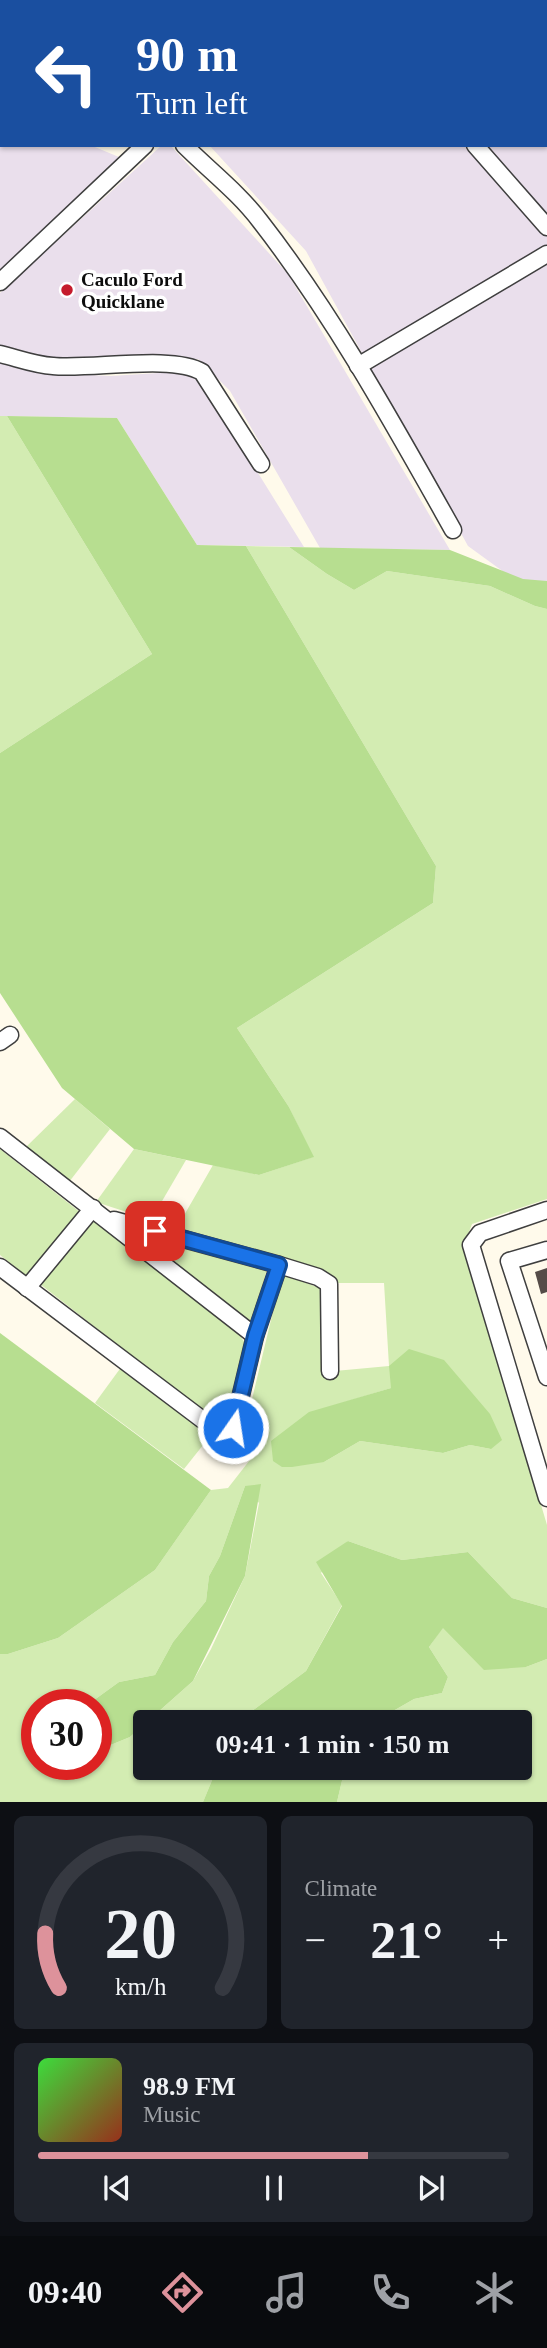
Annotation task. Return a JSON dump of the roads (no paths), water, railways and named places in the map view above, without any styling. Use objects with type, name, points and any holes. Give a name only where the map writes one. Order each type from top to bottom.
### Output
[{"type":"street","points":[[0,282],[143,147]]},
{"type":"street","points":[[186,147],[258,218],[302,279],[358,366],[453,530]]},
{"type":"street","points":[[477,147],[547,227]]},
{"type":"street","points":[[358,366],[547,254]]},
{"type":"street","points":[[0,354],[52,366],[173,364],[193,367],[202,372],[261,464]]},
{"type":"street","points":[[0,1137],[255,1336]]},
{"type":"street","points":[[547,1210],[480,1233],[471,1245],[547,1498]]},
{"type":"street","points":[[99,1213],[318,1277],[329,1284],[330,1371]]},
{"type":"street","points":[[27,1288],[99,1213]]},
{"type":"street","points":[[547,1250],[509,1261],[547,1377]]},
{"type":"street","points":[[0,1267],[220,1433],[233,1428],[255,1336],[279,1265]]},
{"type":"place","name":"Caculo Ford Quicklane","points":[[67,290]]}]
